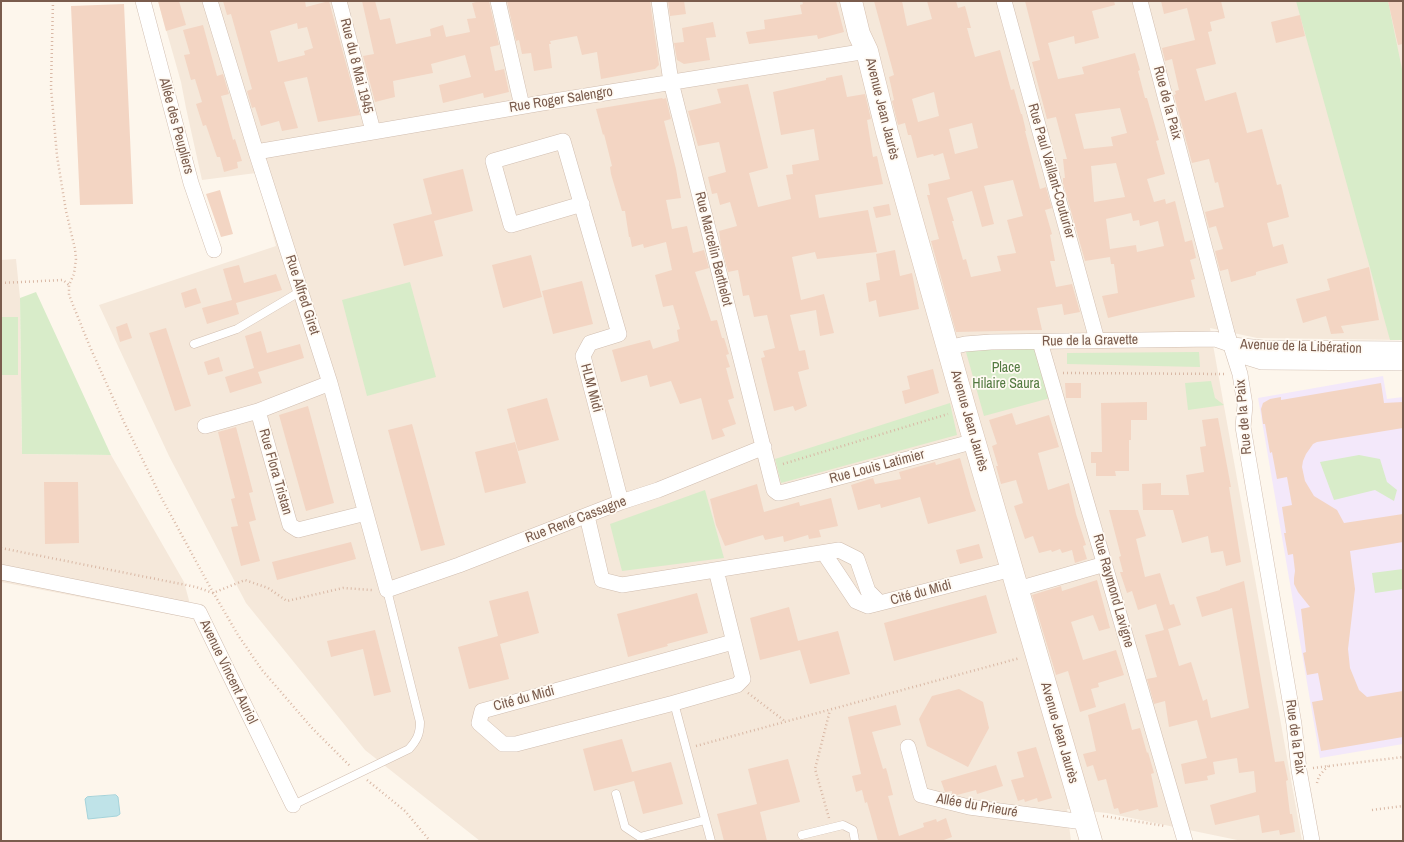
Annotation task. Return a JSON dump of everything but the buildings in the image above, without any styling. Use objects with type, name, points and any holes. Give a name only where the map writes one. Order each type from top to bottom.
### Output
[{"type":"street","name":"Allée des Peupliers","points":[[143,1],[191,183],[214,250]]},
{"type":"street","name":"Rue Alfred Giret","points":[[210,1],[256,152],[330,383],[387,590]]},
{"type":"street","name":"Rue du 8 Mai 1945","points":[[339,1],[373,131]]},
{"type":"street","points":[[498,1],[522,106]]},
{"type":"street","name":"Rue Marcelin Berthelot","points":[[660,1],[671,82],[774,490],[778,492]]},
{"type":"street","name":"Avenue Jean Jaurès","points":[[851,1],[859,34],[867,50],[887,132],[965,409],[1091,841]]},
{"type":"street","name":"Rue Paul Vaillant-Couturier","points":[[1004,1],[1097,340]]},
{"type":"street","name":"Rue de la Paix","points":[[1140,1],[1227,333],[1240,374],[1245,405],[1242,427],[1294,724],[1299,770],[1312,841]]},
{"type":"street","name":"Rue Roger Salengro","points":[[256,152],[522,106],[867,50]]},
{"type":"street","name":"HLM Midi","points":[[582,204],[511,225],[493,161],[563,141],[582,204],[619,334],[590,343],[583,356],[621,502]]},
{"type":"street","name":"Rue de la Gravette","points":[[948,348],[965,344],[992,342],[1097,340],[1215,339],[1232,345]]},
{"type":"street","name":"Rue Raymond Lavigne","points":[[1040,342],[1185,841]]},
{"type":"street","name":"Avenue de la Libération","points":[[1232,345],[1277,349],[1403,349]]},
{"type":"street","name":"Avenue de la Libération","points":[[1232,345],[1246,357],[1262,362],[1403,363]]},
{"type":"street","name":"Rue Flora Tristan","points":[[204,426],[258,411],[330,383]]},
{"type":"street","name":"Rue Flora Tristan","points":[[258,411],[290,525],[298,530],[366,512]]},
{"type":"street","name":"Rue Louis Latimier","points":[[778,492],[792,490],[975,441]]},
{"type":"street","name":"Rue René Cassagne","points":[[387,590],[459,565],[621,502],[658,490],[764,447]]},
{"type":"street","name":"Cité du Midi","points":[[587,516],[602,580],[622,585],[839,550],[857,559],[868,591],[880,603],[1105,564]]},
{"type":"street","points":[[824,553],[856,601],[868,606],[880,603]]},
{"type":"street","points":[[716,570],[743,679],[737,685]]},
{"type":"street","name":"Avenue Vincent Auriol","points":[[1,572],[199,612],[293,805]]},
{"type":"street","name":"Cité du Midi","points":[[733,642],[482,711],[478,722],[503,744],[516,744],[737,685]]},
{"type":"street","name":"Allée du Prieuré","points":[[908,746],[921,796],[969,807],[1076,821],[1082,811]]},
{"type":"lane","points":[[194,344],[237,329],[301,291]]},
{"type":"lane","points":[[293,805],[409,749],[416,742],[420,732],[420,722],[387,590]]},
{"type":"lane","points":[[674,703],[711,841]]},
{"type":"lane","points":[[616,794],[625,827],[640,837],[705,820]]},
{"type":"lane","points":[[802,835],[843,825],[853,830],[856,841]]},
{"type":"path","points":[[53,1],[51,88],[57,156],[76,259],[74,274],[69,284],[69,296],[90,347],[123,420],[161,497],[213,593],[238,635],[262,670],[312,728],[343,760],[405,811],[430,841]]},
{"type":"path","points":[[1,283],[63,280],[69,284]]},
{"type":"path","points":[[1049,373],[1240,374]]},
{"type":"path","points":[[769,469],[965,409]]},
{"type":"path","points":[[1,548],[196,587],[213,593],[245,580],[268,588],[287,601],[344,588],[387,590]]},
{"type":"path","points":[[686,749],[1036,654]]},
{"type":"path","points":[[737,685],[786,722]]},
{"type":"path","points":[[830,710],[815,770],[832,828]]},
{"type":"path","points":[[1299,770],[1403,757]]},
{"type":"path","points":[[1082,811],[1088,805],[1096,815],[1169,827],[1179,823]]},
{"type":"path","points":[[1372,810],[1403,806]]},
{"type":"shaded area","points":[[158,1],[1403,1],[1403,340],[1257,338],[1210,328],[1302,841],[1242,841],[1107,813],[1067,809],[1071,841],[480,841],[365,750],[246,603],[169,456],[99,305],[276,246],[256,173],[202,180],[181,82]]},
{"type":"shaded area","points":[[16,259],[20,298],[22,454],[111,455],[184,582],[194,619],[1,582],[1,260]]},
{"type":"shaded area","points":[[1383,376],[1387,399],[1403,397],[1403,744],[1320,758],[1258,398]]},
{"type":"green space","points":[[1296,1],[1388,1],[1403,74],[1403,340],[1390,340]]},
{"type":"green space","points":[[410,282],[436,377],[367,396],[342,300]]},
{"type":"green space","points":[[36,292],[111,455],[22,454],[20,298]]},
{"type":"green space","points":[[1,317],[18,317],[18,375],[1,375]]},
{"type":"green space","name":"Place Hilaire Saura","points":[[1000,343],[1037,343],[1054,397],[984,416],[966,352]]},
{"type":"green space","points":[[1199,352],[1200,367],[1067,364],[1067,353]]},
{"type":"green space","points":[[1211,381],[1215,398],[1224,405],[1188,410],[1185,383]]},
{"type":"green space","points":[[950,403],[957,435],[781,483],[775,459]]},
{"type":"green space","points":[[1359,455],[1380,459],[1387,482],[1397,490],[1394,501],[1375,490],[1334,500],[1320,462]]},
{"type":"green space","points":[[705,490],[724,558],[622,571],[610,524]]},
{"type":"green space","points":[[1403,569],[1403,589],[1375,593],[1372,573]]},
{"type":"water","points":[[116,795],[118,797],[120,814],[117,816],[88,819],[85,799],[87,797]]}]
